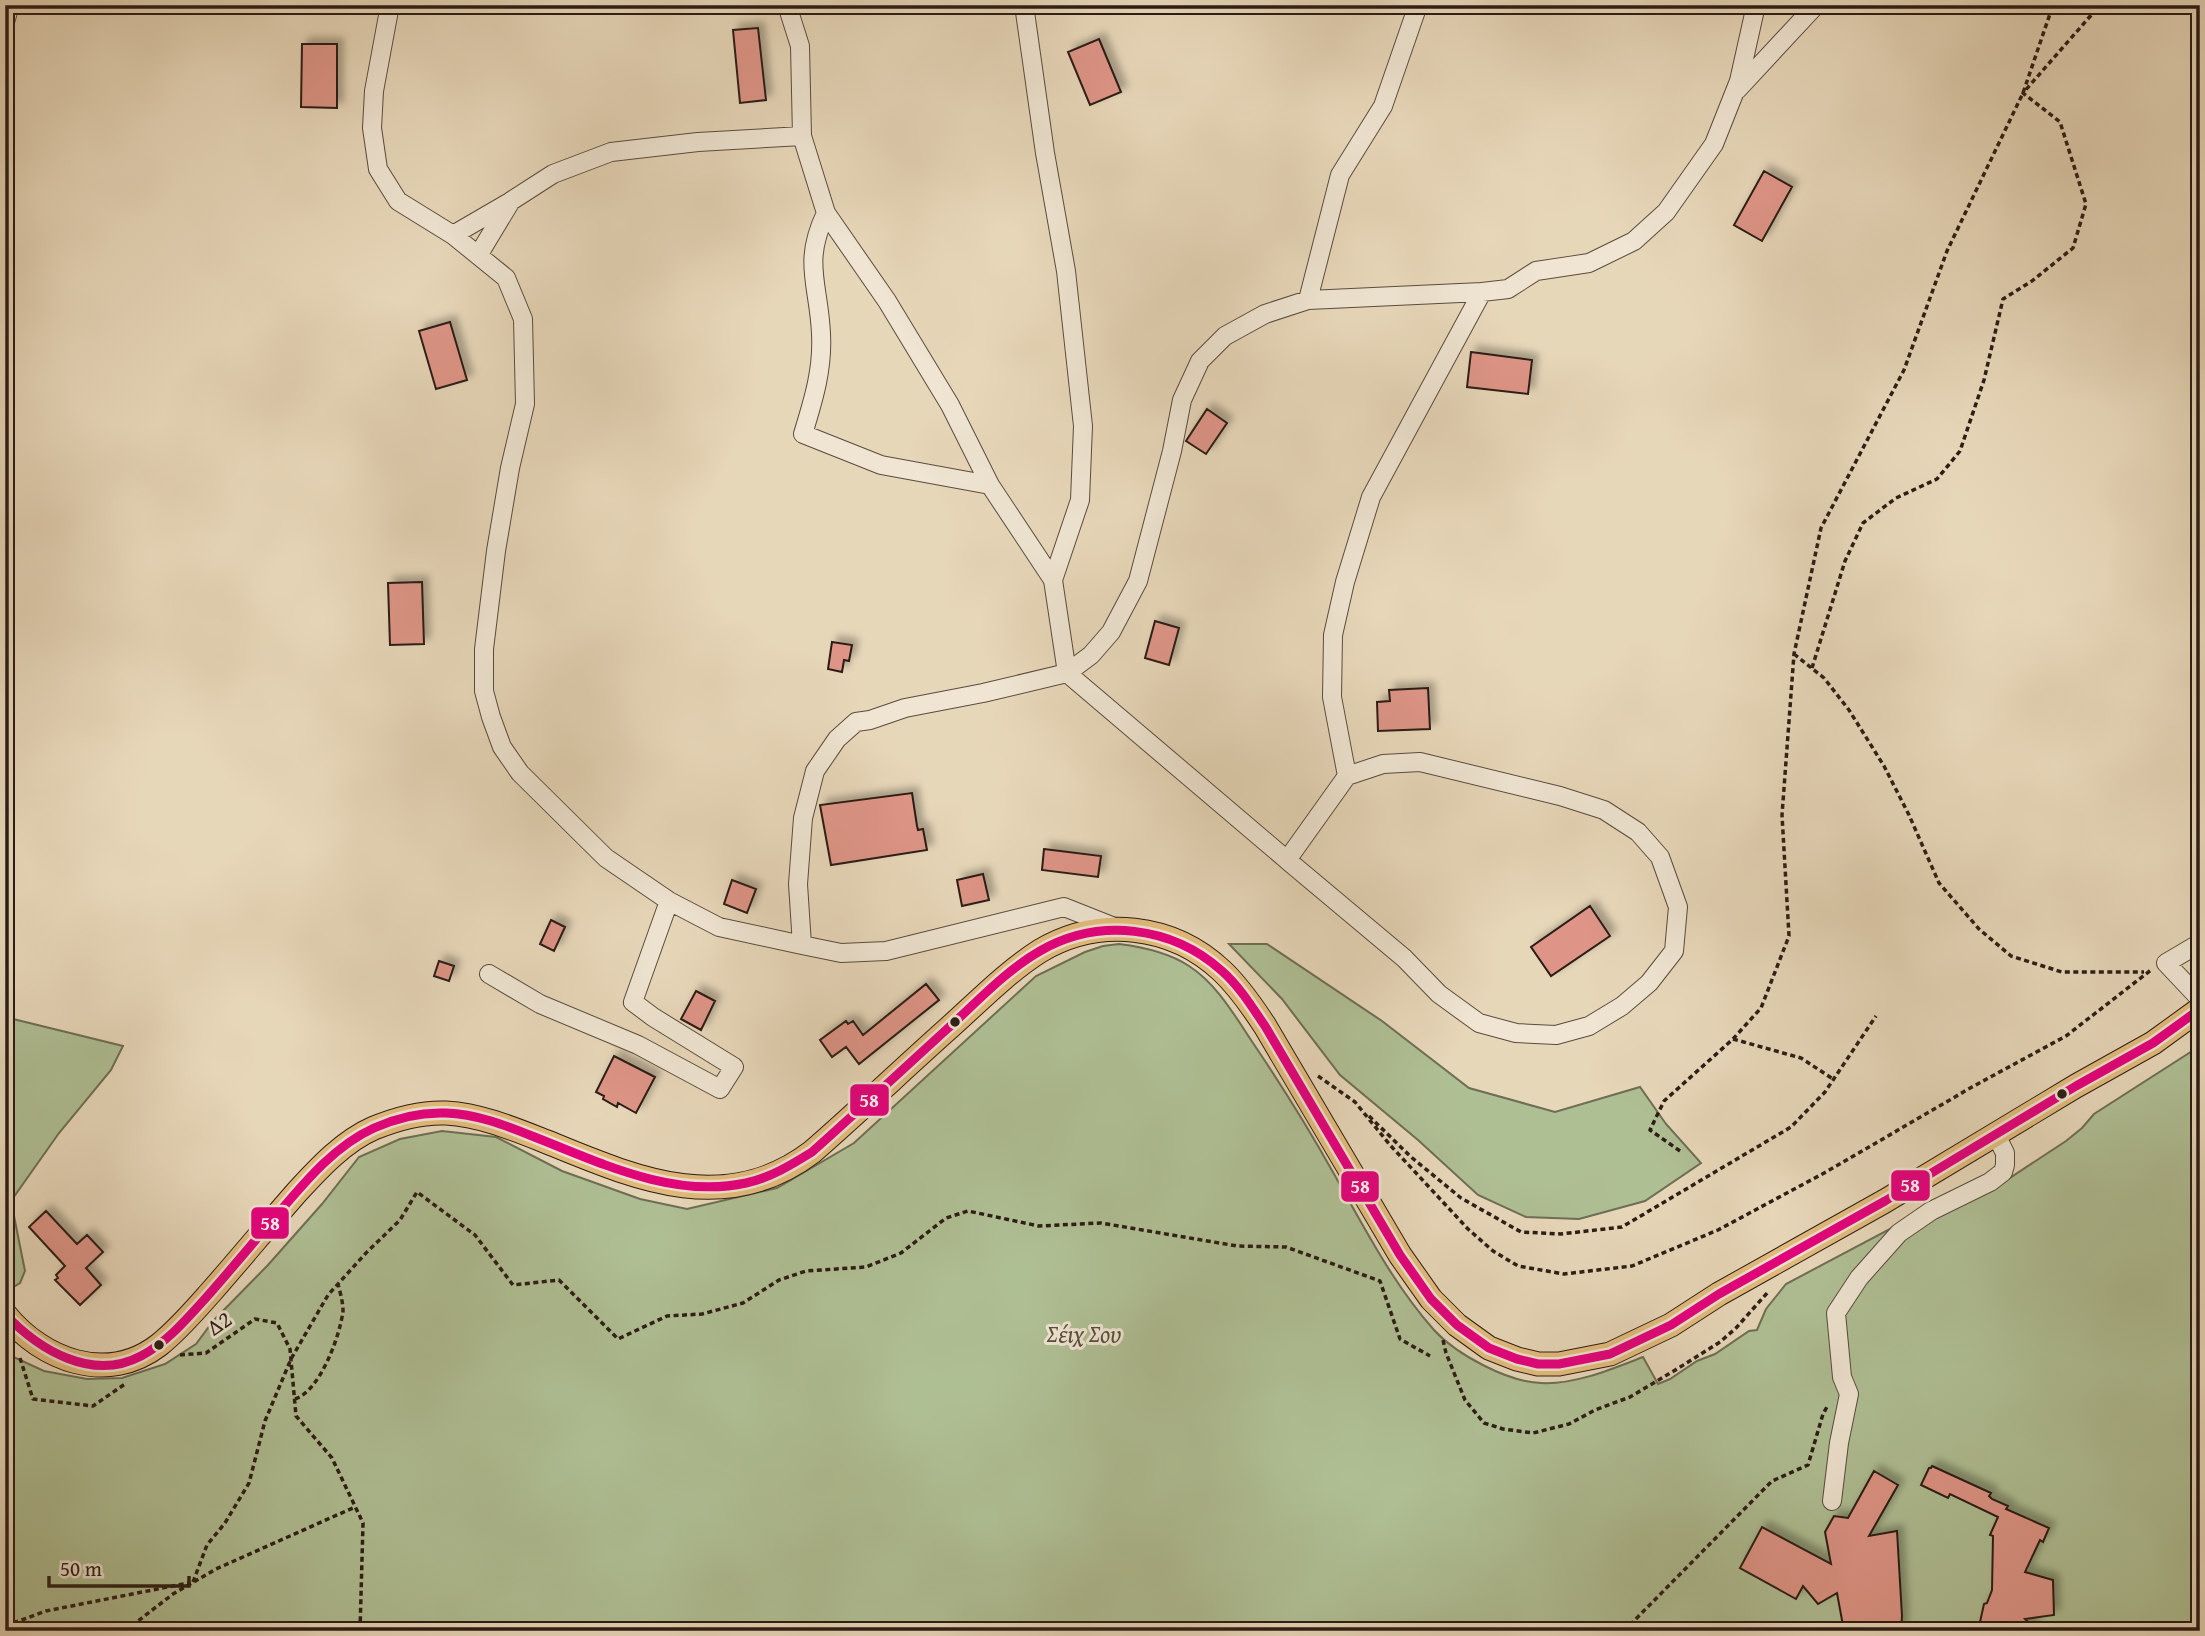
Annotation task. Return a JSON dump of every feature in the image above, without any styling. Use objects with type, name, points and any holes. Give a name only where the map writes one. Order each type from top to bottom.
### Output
[{"type":"main road","points":[[5,1314],[27,1337],[49,1351],[78,1363],[114,1363],[144,1355],[170,1336],[197,1308],[323,1165],[370,1130],[421,1114],[460,1114],[490,1121],[622,1171],[674,1185],[692,1188],[723,1187],[758,1179],[789,1167],[812,1152],[989,992],[1031,958],[1066,939],[1100,929],[1117,928],[1135,929],[1165,937],[1195,951],[1222,971],[1248,1000],[1385,1231],[1423,1290],[1448,1317],[1479,1342],[1499,1353],[1538,1364],[1559,1364],[1600,1357],[1661,1330],[2153,1043],[2200,1009]]},
{"type":"street","points":[[5,22],[10,5]]},
{"type":"street","points":[[390,5],[374,91],[372,128],[378,169],[398,201],[453,235],[506,278],[523,319],[526,404],[505,496],[484,649],[484,691],[491,717],[502,747],[520,773],[606,858],[669,901],[719,928],[841,953],[886,951],[1064,907],[1117,928]]},
{"type":"street","points":[[788,5],[800,46],[802,136],[826,213],[887,301],[950,405],[990,485],[1053,580],[1067,673],[1287,860],[1404,958],[1440,994],[1479,1023],[1516,1033],[1556,1035],[1589,1026],[1622,1006],[1649,982],[1674,951],[1678,907],[1660,857],[1637,832],[1604,810],[1560,796],[1420,762],[1383,764],[1347,776],[1287,860]]},
{"type":"street","points":[[1024,5],[1043,140],[1066,271],[1083,426],[1080,500],[1053,580]]},
{"type":"street","points":[[1308,300],[1340,175],[1383,106],[1418,5]]},
{"type":"street","points":[[802,945],[798,884],[803,818],[815,772],[837,739],[856,722],[905,708],[1067,673],[1091,655],[1111,632],[1138,580],[1182,400],[1200,361],[1225,336],[1265,314],[1308,300],[1508,289],[1536,271],[1589,263],[1634,241],[1666,212],[1714,144],[1739,81],[1756,5]]},
{"type":"street","points":[[1734,94],[1816,5]]},
{"type":"street","points":[[453,235],[553,174],[611,152],[698,142],[802,136]]},
{"type":"street","points":[[479,254],[511,201]]},
{"type":"street","points":[[826,213],[816,233],[812,263],[821,334],[819,379],[803,434],[881,465],[990,485]]},
{"type":"street","points":[[1347,776],[1332,698],[1333,635],[1345,582],[1371,498],[1482,292]]},
{"type":"street","points":[[489,974],[540,1004],[638,1045],[720,1089],[734,1067],[633,1002],[669,901]]},
{"type":"street","points":[[2200,943],[2166,963],[2200,999]]},
{"type":"street","points":[[1832,1501],[1839,1443],[1849,1394],[1842,1377],[1836,1313],[1859,1278],[1899,1233],[1931,1212],[1980,1188],[2003,1172],[2005,1153],[1996,1135]]},
{"type":"path","points":[[1680,1151],[1650,1130],[1664,1101],[1733,1039],[1760,1008],[1789,936],[1782,815],[1794,654],[1821,528],[1904,370],[1947,251],[2023,93],[2053,5]]},
{"type":"path","points":[[2023,93],[2100,5]]},
{"type":"path","points":[[1812,668],[1845,561],[1863,523],[1896,498],[1937,478],[1960,451],[1984,380],[2003,299],[2032,281],[2073,248],[2086,204],[2060,122],[2023,93]]},
{"type":"path","points":[[1794,654],[1824,678],[1849,710],[1884,766],[1939,883],[1979,929],[2011,956],[2062,972],[2146,972]]},
{"type":"path","points":[[1355,1102],[1390,1145],[1468,1229],[1493,1251],[1518,1266],[1564,1274],[1632,1266],[1718,1230],[2066,1036],[2146,972],[2166,963]]},
{"type":"path","points":[[1292,1073],[1317,1075],[1355,1102],[1411,1157],[1461,1198],[1521,1232],[1561,1234],[1622,1227],[1791,1127],[1825,1092],[1876,1016]]},
{"type":"path","points":[[1733,1039],[1801,1058],[1833,1079]]},
{"type":"path","points":[[193,1582],[207,1545],[225,1523],[249,1483],[265,1421],[291,1359],[328,1295],[400,1220],[416,1192],[475,1235],[513,1285],[559,1280],[618,1339],[667,1316],[702,1314],[743,1303],[779,1280],[806,1271],[866,1267],[901,1253],[946,1218],[968,1211],[1039,1226],[1101,1223],[1237,1245],[1286,1247],[1380,1281],[1400,1339],[1430,1356]]},
{"type":"path","points":[[295,1399],[303,1397],[321,1378],[334,1344],[343,1310],[338,1284]]},
{"type":"path","name":"Δ2","points":[[180,1354],[206,1353],[255,1319],[277,1323],[290,1349],[296,1416],[332,1458],[363,1523],[360,1631]]},
{"type":"path","points":[[19,1353],[33,1399],[93,1406],[125,1384]]},
{"type":"path","points":[[1624,1631],[1772,1481],[1808,1465],[1823,1415],[1842,1377]]},
{"type":"path","points":[[125,1631],[193,1582],[355,1507]]},
{"type":"path","points":[[5,1620],[16,1622],[46,1611],[193,1582]]},
{"type":"green space","name":"Σέιχ Σου","points":[[1119,944],[1173,957],[1199,973],[1217,991],[1295,1108],[1392,1274],[1434,1330],[1456,1349],[1484,1366],[1514,1378],[1541,1383],[1580,1379],[1643,1357],[1658,1384],[1670,1379],[1749,1331],[1757,1330],[1766,1309],[1786,1284],[1939,1203],[1993,1189],[2066,1141],[2094,1114],[2200,1046],[2200,1631],[5,1631],[5,1353],[44,1371],[87,1379],[122,1378],[165,1364],[196,1344],[214,1320],[322,1204],[359,1157],[400,1139],[442,1131],[496,1137],[562,1171],[640,1199],[687,1209],[777,1188],[854,1143],[1036,976],[1085,952]]},
{"type":"green space","points":[[1229,944],[1267,944],[1382,1021],[1469,1088],[1555,1112],[1640,1087],[1666,1124],[1701,1163],[1645,1201],[1579,1219],[1526,1217],[1478,1195],[1418,1140],[1340,1075],[1282,999]]},
{"type":"green space","points":[[5,1017],[123,1046],[111,1070],[59,1133],[11,1201],[25,1271],[20,1283],[5,1292]]},
{"type":"building","points":[[758,28],[766,100],[740,103],[733,30]]},
{"type":"building","points":[[1099,39],[1121,92],[1090,105],[1068,52]]},
{"type":"building","points":[[302,44],[337,44],[337,108],[301,107]]},
{"type":"building","points":[[1764,171],[1792,187],[1762,241],[1734,225]]},
{"type":"building","points":[[450,322],[467,380],[436,389],[419,331]]},
{"type":"building","points":[[1471,352],[1532,360],[1528,394],[1467,387]]},
{"type":"building","points":[[1207,409],[1227,423],[1206,454],[1186,441]]},
{"type":"building","points":[[422,582],[424,644],[390,645],[388,583]]},
{"type":"building","points":[[1155,621],[1179,628],[1169,665],[1145,658]]},
{"type":"building","points":[[832,642],[852,645],[849,661],[844,660],[842,672],[828,669]]},
{"type":"building","points":[[1428,688],[1430,729],[1378,731],[1377,702],[1390,701],[1389,690]]},
{"type":"building","points":[[912,793],[918,830],[923,829],[927,850],[831,865],[820,805]]},
{"type":"building","points":[[1044,849],[1101,856],[1098,877],[1042,870]]},
{"type":"building","points":[[983,874],[989,900],[962,906],[957,880]]},
{"type":"building","points":[[732,880],[756,889],[747,913],[724,904]]},
{"type":"building","points":[[1590,906],[1610,936],[1551,976],[1531,947]]},
{"type":"building","points":[[551,920],[565,927],[554,951],[540,944]]},
{"type":"building","points":[[439,961],[454,966],[449,981],[434,976]]},
{"type":"building","points":[[926,984],[939,1000],[859,1064],[846,1047],[832,1057],[820,1040],[846,1021],[848,1024],[853,1021],[863,1035]]},
{"type":"building","points":[[696,991],[715,1001],[701,1030],[681,1019]]},
{"type":"building","points":[[614,1056],[655,1077],[636,1113],[618,1103],[617,1107],[596,1092]]},
{"type":"building","points":[[46,1211],[77,1244],[87,1235],[103,1252],[86,1268],[101,1285],[80,1305],[55,1280],[65,1266],[29,1227]]},
{"type":"building","points":[[1932,1466],[1991,1493],[1989,1496],[1992,1499],[2008,1506],[2006,1509],[2049,1528],[2043,1542],[2040,1540],[2025,1572],[2053,1580],[2054,1615],[2025,1619],[2037,1631],[1978,1631],[1984,1604],[1987,1603],[1992,1590],[1993,1536],[1990,1535],[1998,1517],[1950,1494],[1948,1498],[1921,1485]]},
{"type":"building","points":[[1874,1471],[1898,1485],[1869,1536],[1897,1531],[1901,1631],[1844,1631],[1837,1593],[1818,1604],[1803,1586],[1796,1599],[1740,1568],[1762,1527],[1831,1564],[1825,1532],[1834,1516],[1848,1518]]},
{"type":"transit line","name":"58","points":[[5,1314],[50,1350],[85,1364],[122,1363],[141,1356],[159,1345],[182,1324],[298,1191],[333,1155],[374,1128],[418,1115],[457,1114],[490,1121],[610,1167],[663,1182],[718,1187],[763,1178],[812,1152],[991,988],[1027,959],[1063,940],[1086,933],[1134,931],[1181,944],[1202,956],[1222,971],[1245,997],[1265,1026],[1400,1255],[1431,1299],[1457,1325],[1489,1348],[1538,1364],[1559,1364],[1610,1354],[1671,1325],[1719,1294],[1885,1201],[2153,1043],[2200,1009]]}]
